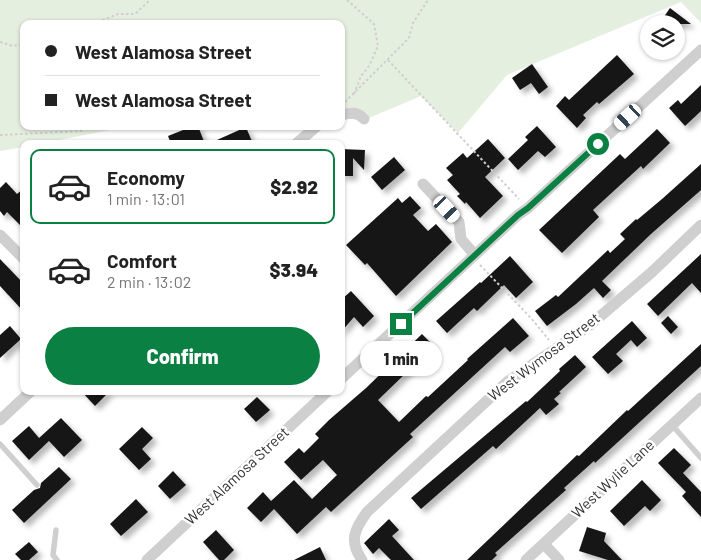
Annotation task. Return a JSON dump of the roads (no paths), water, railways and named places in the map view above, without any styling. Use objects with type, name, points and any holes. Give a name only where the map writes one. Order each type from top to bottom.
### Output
[{"type":"street","points":[[345,375],[518,215],[701,50]]},
{"type":"street","points":[[345,114],[354,112],[364,118]]},
{"type":"street","points":[[301,140],[312,130]]},
{"type":"street","points":[[423,184],[458,222],[461,239],[474,256]]},
{"type":"street","name":"West Wymosa Street","points":[[362,560],[356,551],[354,538],[358,525],[367,512],[489,397],[507,382],[590,325],[652,272],[701,225]]},
{"type":"street","points":[[0,235],[20,255]]},
{"type":"street","points":[[0,420],[27,395]]},
{"type":"street","name":"West Alamosa Street","points":[[146,560],[324,395]]},
{"type":"street","name":"West Wylie Lane","points":[[526,560],[701,398]]},
{"type":"street","points":[[544,544],[559,560]]},
{"type":"lane","points":[[672,426],[701,458]]},
{"type":"lane","points":[[0,444],[37,485]]},
{"type":"lane","points":[[56,530],[53,555],[57,560]]}]
